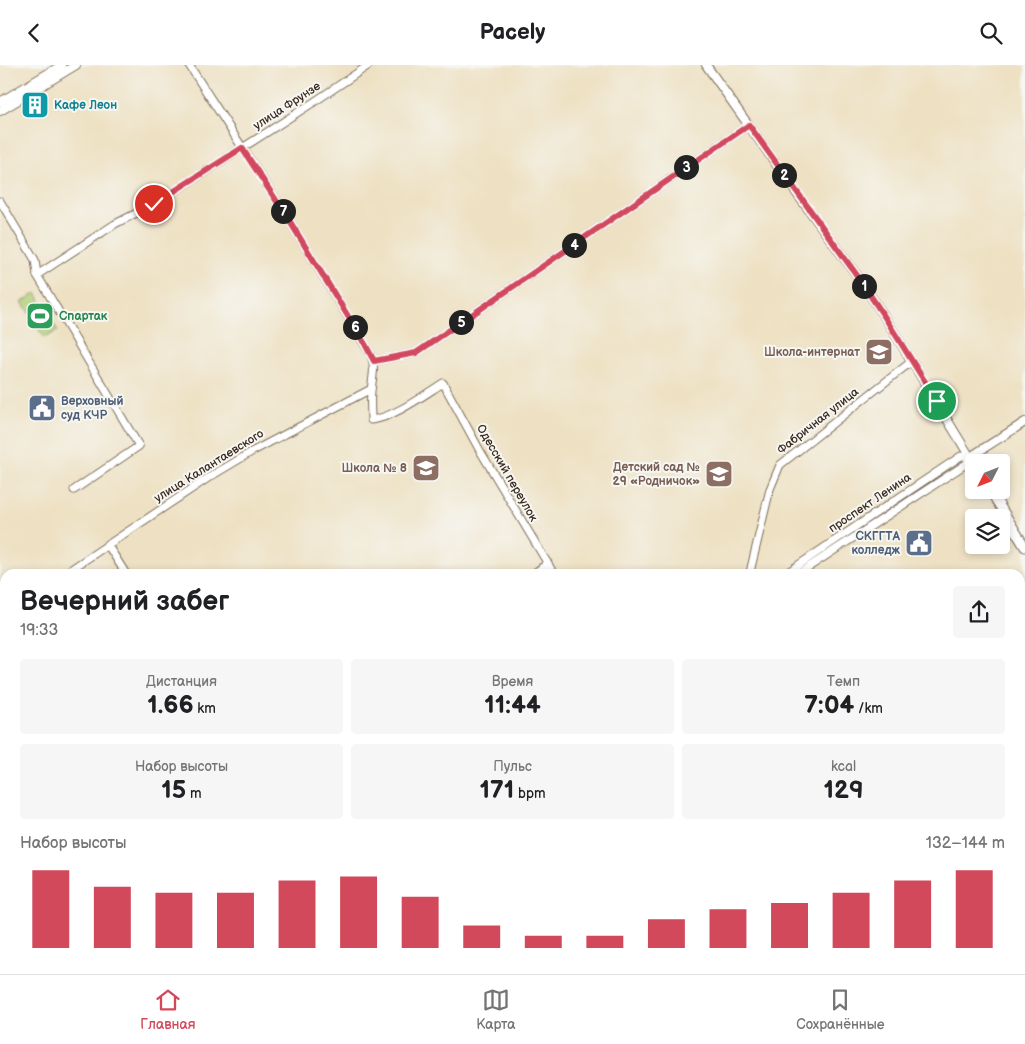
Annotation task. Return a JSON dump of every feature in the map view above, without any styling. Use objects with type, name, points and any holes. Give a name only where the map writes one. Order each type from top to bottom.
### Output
[{"type":"highway","points":[[996,499],[1025,547]]},
{"type":"main road","points":[[0,102],[62,65]]},
{"type":"main road","points":[[0,111],[52,71],[76,65]]},
{"type":"main road","points":[[706,65],[856,274],[968,454]]},
{"type":"main road","name":"проспект Ленина","points":[[980,454],[1025,421]]},
{"type":"street","points":[[189,65],[289,220],[365,344],[374,361],[371,389]]},
{"type":"street","name":"улица Фрунзе","points":[[37,275],[115,224],[154,204],[369,65]]},
{"type":"street","points":[[374,361],[416,353],[749,125]]},
{"type":"street","points":[[0,201],[36,260],[37,275],[139,446],[74,490]]},
{"type":"street","name":"Фабричная улица","points":[[751,569],[770,489],[780,465],[912,361]]},
{"type":"street","name":"Одесский переулок","points":[[371,389],[371,420],[383,418],[443,383],[479,449],[551,569]]},
{"type":"street","name":"улица Калантаевского","points":[[71,569],[199,484],[253,451],[371,389]]},
{"type":"street","name":"проспект Ленина","points":[[792,569],[961,456],[965,457]]},
{"type":"street","name":"проспект Ленина","points":[[806,569],[965,465]]},
{"type":"street","points":[[107,544],[123,569]]},
{"type":"street","points":[[540,569],[548,563]]},
{"type":"green space","name":"Спартак","points":[[36,293],[58,331],[44,338],[22,302]]},
{"type":"place","name":"Кафе Леон","points":[[35,105]]},
{"type":"place","name":"Спартак","points":[[40,316]]},
{"type":"place","name":"Школа-интернат","points":[[879,352]]},
{"type":"place","name":"Верховный суд КЧР","points":[[42,408]]},
{"type":"place","name":"Школа № 8","points":[[426,468]]},
{"type":"place","name":"Детский сад № 29 «Родничок»","points":[[719,474]]},
{"type":"place","name":"СКГГТА колледж","points":[[919,543]]},
{"type":"route","points":[[154,204],[242,148],[289,220],[374,361],[416,353],[749,125],[856,274],[937,401]]}]
